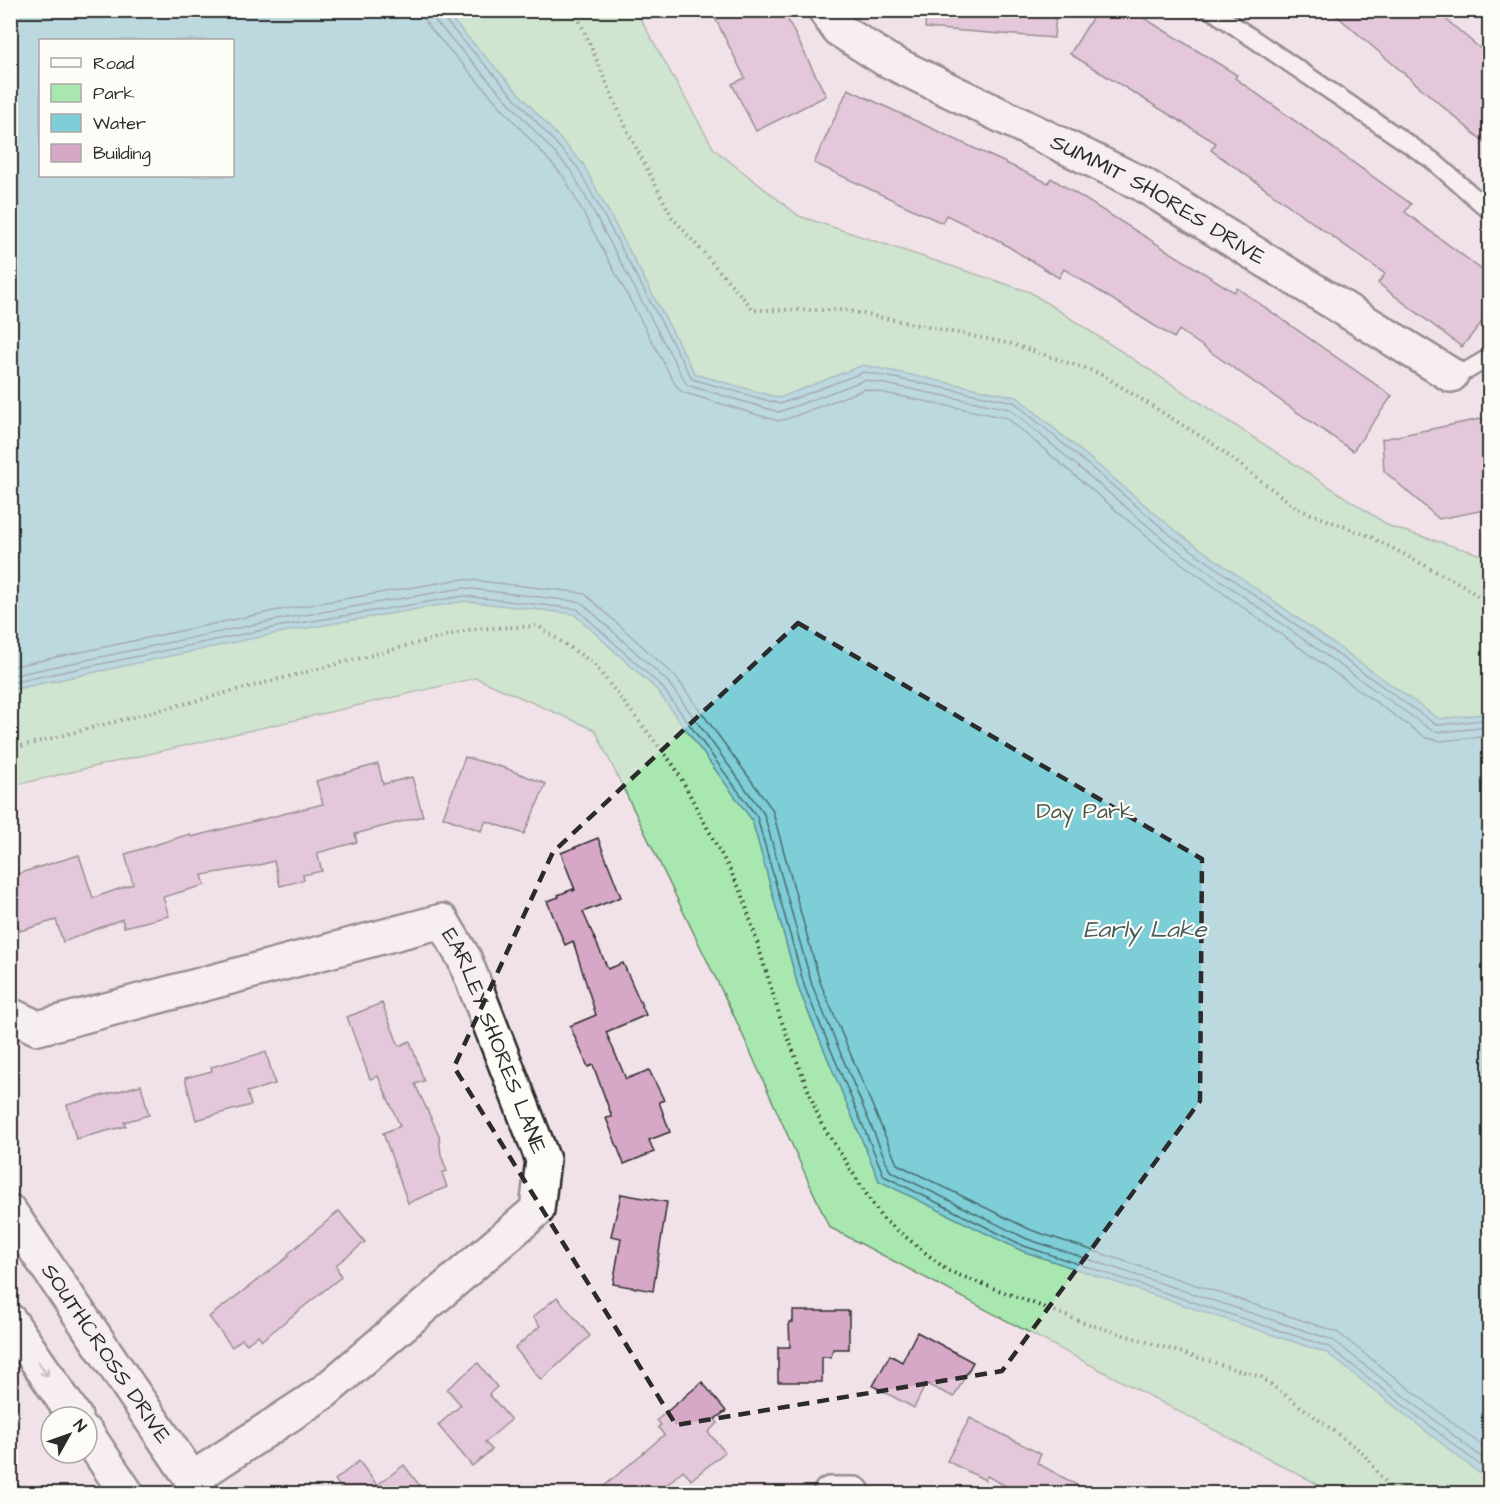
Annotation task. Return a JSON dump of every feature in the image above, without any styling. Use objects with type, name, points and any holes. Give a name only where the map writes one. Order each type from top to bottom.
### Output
[{"type":"street","name":"SUMMIT SHORES DRIVE","points":[[825,10],[838,29],[885,59],[1142,184],[1451,375]]},
{"type":"street","name":"EARLEY SHORES LANE","points":[[10,1015],[38,1028],[442,921],[464,958],[543,1160],[537,1210],[324,1392],[197,1486]]},
{"type":"street","name":"SOUTHCROSS DRIVE","points":[[10,1212],[197,1486]]},
{"type":"street","points":[[10,1321],[67,1405]]},
{"type":"street","points":[[99,1452],[127,1494]]},
{"type":"street","points":[[830,1494],[854,1494]]},
{"type":"lane","points":[[1210,10],[1432,160],[1490,211]]},
{"type":"lane","name":"SUMMIT SHORES DRIVE","points":[[1451,375],[1468,370],[1490,357]]},
{"type":"path","points":[[575,10],[626,128],[672,217],[754,310],[844,310],[1012,344],[1099,373],[1213,444],[1298,510],[1369,536],[1462,585],[1490,605]]},
{"type":"path","points":[[10,748],[472,629],[537,626],[593,663],[675,767],[742,893],[780,1017],[821,1123],[881,1217],[948,1271],[1088,1324],[1261,1377],[1362,1452],[1395,1494]]},
{"type":"highlighted area","points":[[798,623],[1202,859],[1200,1101],[1002,1371],[676,1425],[454,1067],[553,852]]},
{"type":"green space","name":"Early Lake","points":[[10,11],[636,11],[714,149],[799,216],[1030,292],[1391,527],[1489,557],[1489,1493],[1334,1493],[829,1227],[735,1018],[595,730],[476,678],[11,786]]},
{"type":"water","name":"Early Lake","points":[[10,11],[444,11],[583,164],[695,374],[779,398],[863,365],[1017,397],[1177,532],[1439,719],[1489,713],[1489,1481],[1327,1353],[1022,1251],[879,1181],[799,990],[752,820],[657,690],[574,614],[465,601],[283,632],[11,690]]},
{"type":"building","points":[[711,10],[783,10],[826,96],[756,131],[732,84],[745,78]]},
{"type":"building","points":[[926,10],[1056,10],[1054,38],[925,28]]},
{"type":"building","points":[[1097,10],[1131,10],[1237,75],[1235,78],[1411,204],[1405,212],[1490,276],[1490,312],[1462,347],[1378,283],[1385,274],[1211,150],[1216,143],[1070,54]]},
{"type":"building","points":[[1330,10],[1435,10],[1490,57],[1490,147]]},
{"type":"building","points":[[848,89],[1048,183],[1051,178],[1234,292],[1237,288],[1392,396],[1353,451],[1179,330],[1174,338],[1064,269],[1059,278],[996,239],[946,215],[942,223],[814,163]]},
{"type":"building","points":[[1490,417],[1490,509],[1439,519],[1384,471],[1382,439]]},
{"type":"building","points":[[465,757],[505,768],[546,784],[524,834],[486,821],[481,831],[443,817]]},
{"type":"building","points":[[378,764],[383,784],[412,777],[423,816],[355,834],[357,842],[317,853],[322,871],[303,875],[304,880],[280,886],[274,861],[202,875],[205,885],[163,897],[169,916],[124,927],[122,919],[63,942],[56,920],[20,931],[10,905],[10,876],[79,855],[93,898],[133,884],[125,854],[190,834],[191,837],[323,804],[316,781]]},
{"type":"building","points":[[598,838],[621,897],[583,912],[608,969],[623,963],[646,1015],[606,1032],[626,1079],[649,1070],[664,1100],[659,1102],[670,1132],[649,1140],[654,1152],[624,1164],[606,1118],[612,1117],[593,1065],[588,1067],[570,1026],[596,1015],[573,941],[565,945],[547,901],[575,890],[561,853]]},
{"type":"building","points":[[382,1003],[399,1046],[410,1041],[424,1081],[415,1084],[439,1135],[441,1155],[447,1171],[442,1173],[447,1187],[408,1203],[383,1133],[400,1126],[378,1076],[370,1079],[347,1017]]},
{"type":"building","points":[[266,1052],[275,1084],[247,1092],[251,1105],[196,1120],[185,1078],[212,1071],[211,1067]]},
{"type":"building","points":[[141,1085],[149,1115],[124,1122],[126,1126],[76,1139],[67,1105]]},
{"type":"building","points":[[621,1194],[667,1202],[653,1291],[613,1284],[621,1238],[611,1236]]},
{"type":"building","points":[[339,1211],[365,1242],[336,1265],[341,1277],[262,1340],[258,1335],[247,1344],[242,1339],[232,1347],[209,1317],[289,1256],[288,1254]]},
{"type":"building","points":[[557,1297],[590,1336],[541,1380],[515,1348],[540,1326],[533,1317]]},
{"type":"building","points":[[793,1311],[849,1311],[849,1349],[833,1349],[831,1357],[822,1357],[822,1382],[778,1382],[778,1347],[790,1347],[789,1322],[793,1322]]},
{"type":"building","points":[[917,1332],[973,1362],[954,1397],[926,1384],[914,1408],[873,1386],[890,1355],[902,1362]]},
{"type":"building","points":[[478,1363],[497,1387],[489,1394],[511,1420],[485,1442],[492,1450],[472,1466],[438,1425],[461,1405],[447,1389]]},
{"type":"building","points":[[702,1382],[726,1411],[715,1419],[718,1423],[708,1432],[725,1452],[691,1480],[683,1470],[657,1494],[595,1494],[664,1435],[658,1427],[661,1425],[657,1420]]},
{"type":"building","points":[[970,1418],[1041,1454],[1037,1463],[1093,1494],[1021,1494],[987,1476],[985,1480],[947,1461]]},
{"type":"building","points":[[359,1461],[377,1485],[404,1465],[426,1494],[345,1494],[335,1480]]},
{"type":"park label","name":"Day Park","points":[[1085,811]]}]
